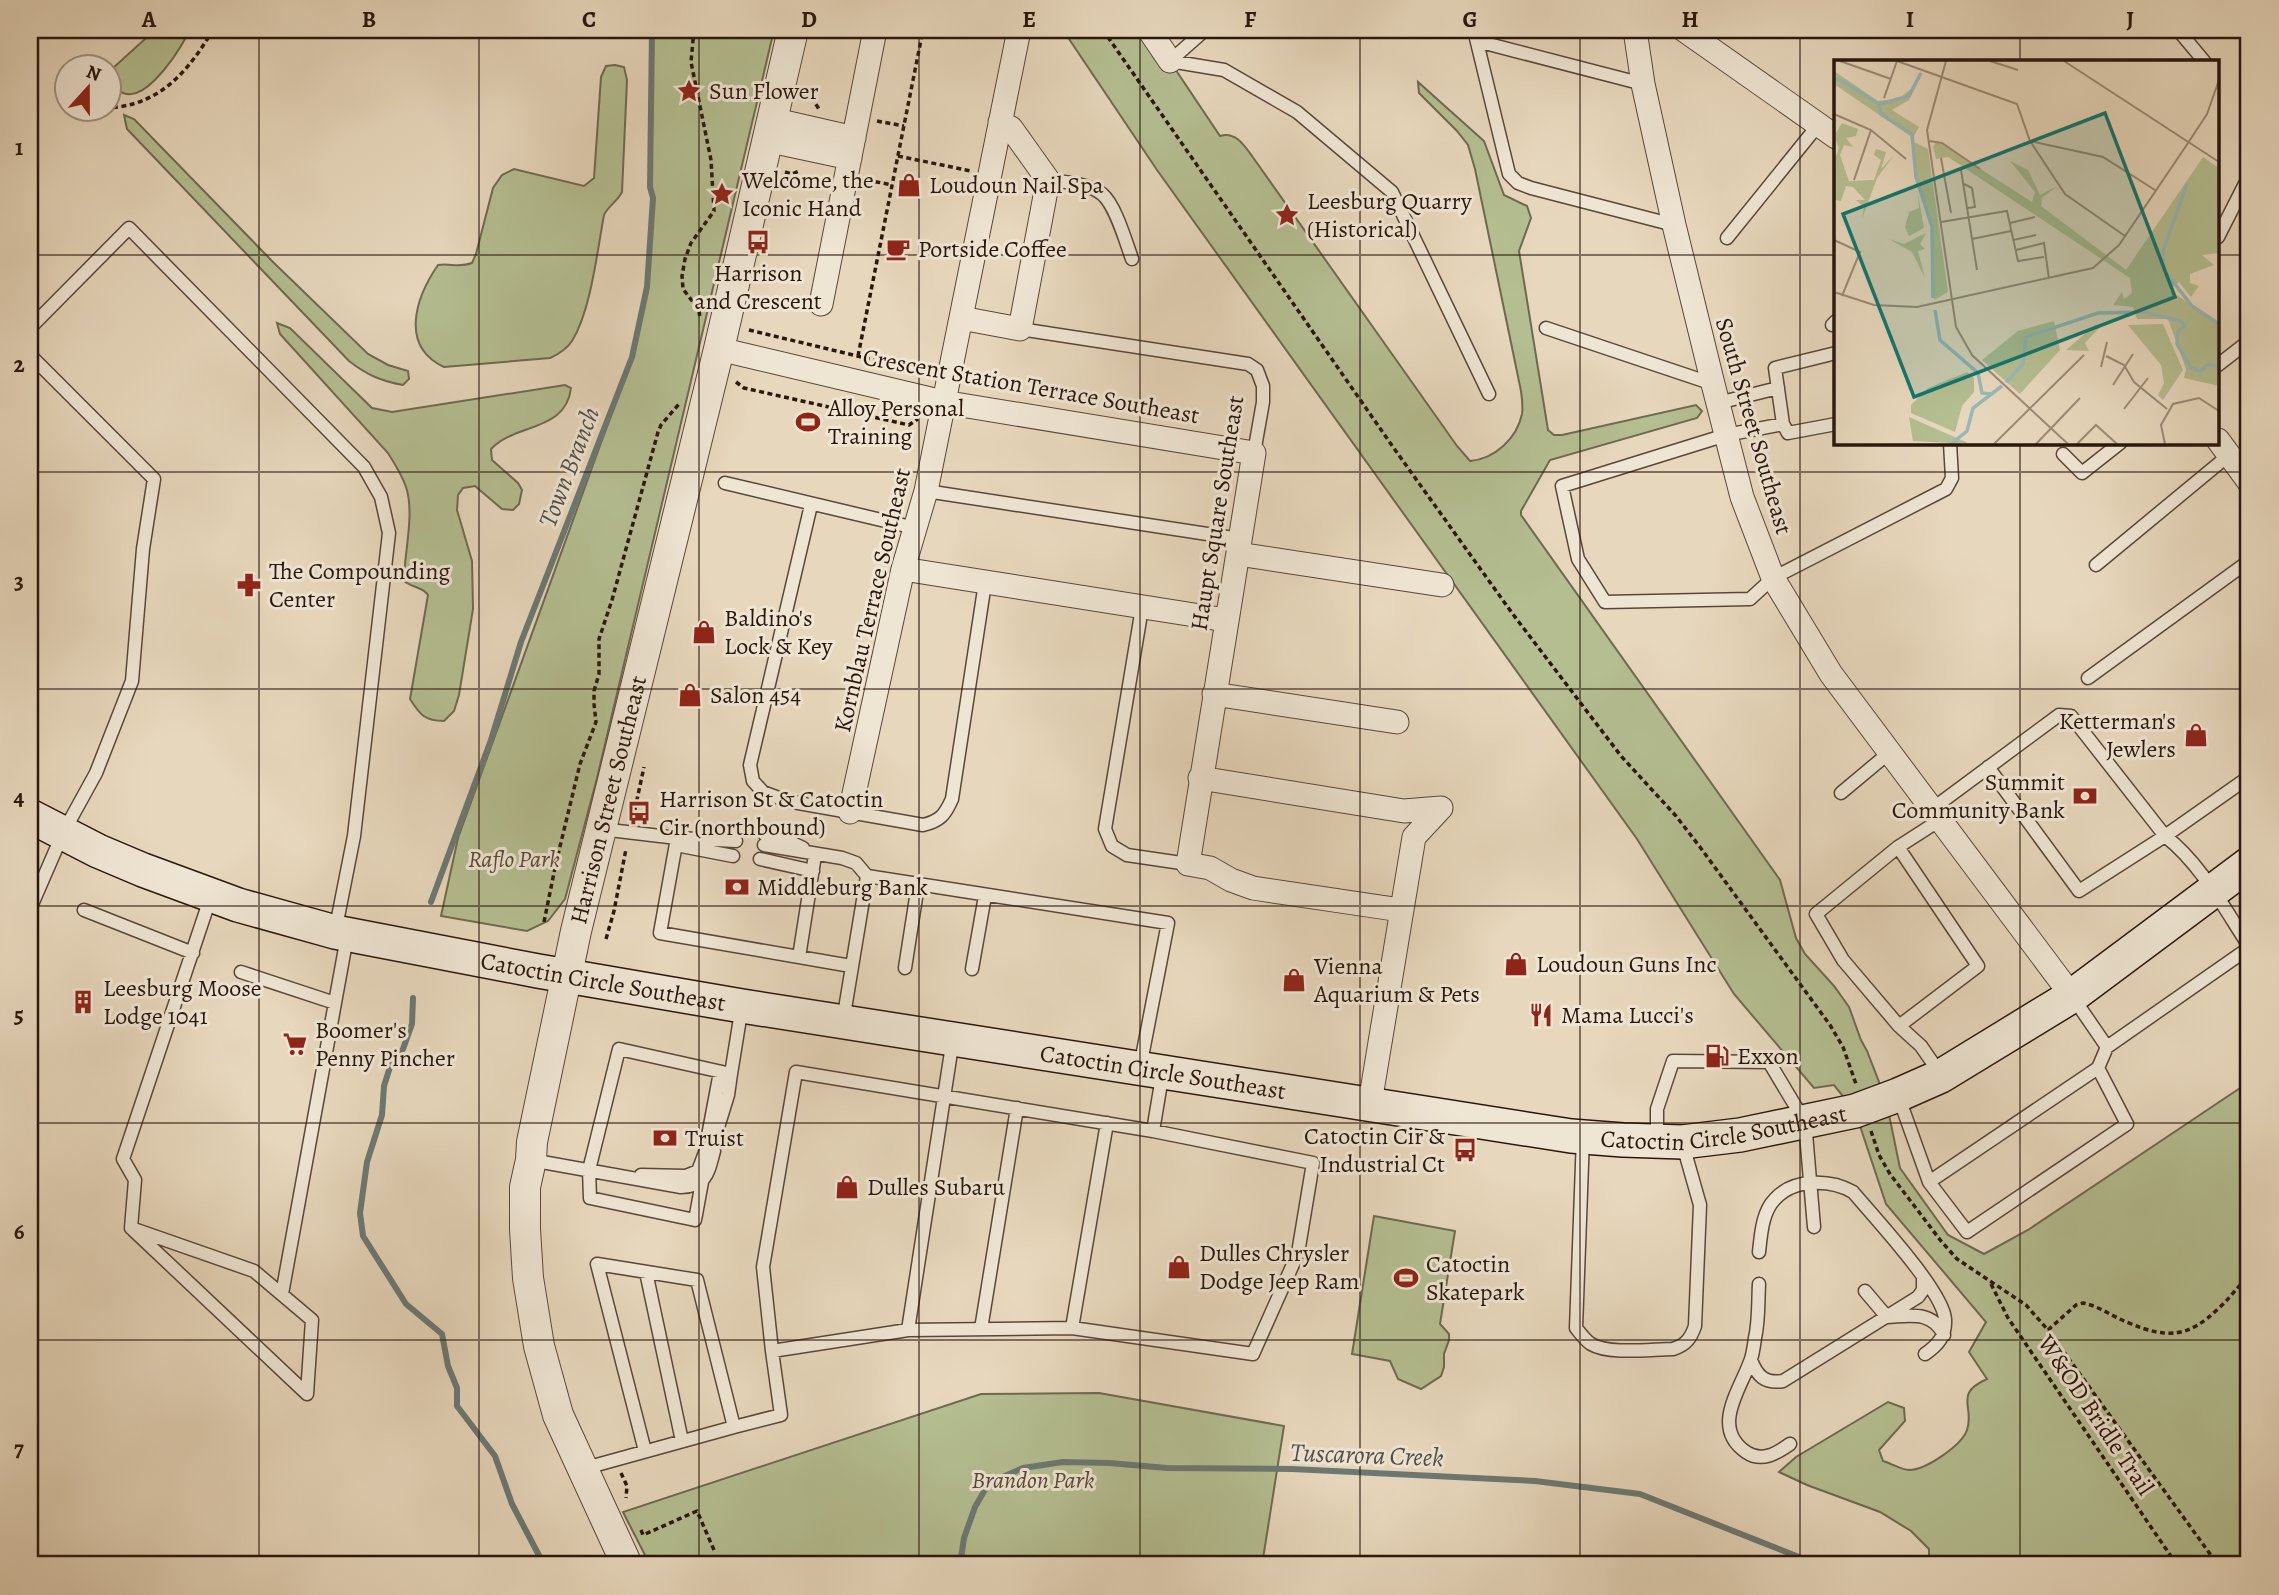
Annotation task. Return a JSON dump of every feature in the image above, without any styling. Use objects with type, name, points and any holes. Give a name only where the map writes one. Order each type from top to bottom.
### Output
[{"type":"main road","name":"Catoctin Circle Southeast","points":[[30,816],[143,870],[284,919],[341,933],[566,976],[843,1022],[1583,1137],[1670,1141],[1740,1135],[1864,1108],[1941,1076],[2072,996],[2249,864]]},
{"type":"street","name":"Harrison Street Southeast","points":[[627,1565],[558,1415],[537,1332],[528,1278],[525,1187],[531,1160],[531,1142],[566,976],[615,831],[719,349],[778,128],[793,30]]},
{"type":"street","points":[[821,304],[875,30]]},
{"type":"street","name":"Kornblau Terrace Southeast","points":[[850,812],[903,569],[926,491],[1019,30]]},
{"type":"street","points":[[1149,30],[1170,61]]},
{"type":"street","name":"South Street Southeast","points":[[1635,30],[1643,84],[1674,225],[1715,393],[1742,497],[1773,579],[1831,674],[2072,996]]},
{"type":"street","points":[[1684,30],[1827,131]]},
{"type":"street","points":[[961,318],[1020,329],[1048,180],[1011,128],[1000,122]]},
{"type":"street","points":[[778,128],[852,148]]},
{"type":"street","points":[[778,128],[852,148]]},
{"type":"street","name":"Crescent Station Terrace Southeast","points":[[719,349],[943,402],[1254,453]]},
{"type":"street","points":[[2223,447],[2249,482]]},
{"type":"street","name":"Haupt Square Southeast","points":[[1188,864],[1254,453]]},
{"type":"street","points":[[1239,547],[1442,585]]},
{"type":"street","points":[[903,569],[1226,620]]},
{"type":"street","points":[[1214,694],[1397,722]]},
{"type":"street","points":[[1200,778],[1404,811],[1441,808],[1413,837],[1370,1103]]},
{"type":"street","points":[[1188,864],[1210,868],[1247,887],[1401,910]]},
{"type":"lane","points":[[1170,61],[1205,30]]},
{"type":"lane","points":[[2178,30],[2203,60]]},
{"type":"lane","points":[[1475,35],[1643,84]]},
{"type":"lane","points":[[1475,35],[1509,174],[1518,183],[1674,225]]},
{"type":"lane","points":[[1170,61],[1224,69],[1297,112],[1392,192],[1489,394]]},
{"type":"lane","points":[[1727,238],[1827,131]]},
{"type":"lane","points":[[2220,233],[2249,176]]},
{"type":"lane","points":[[1048,180],[1090,188],[1102,194],[1110,204],[1132,259]]},
{"type":"lane","points":[[30,328],[129,228],[364,467],[381,497],[389,533],[335,1003],[282,1294]]},
{"type":"lane","points":[[1546,328],[1715,393],[1778,388]]},
{"type":"lane","name":"Haupt Square Southeast","points":[[1020,329],[1248,364],[1257,370],[1264,393],[1254,453]]},
{"type":"lane","points":[[2220,363],[2249,341]]},
{"type":"lane","points":[[1834,353],[1775,368],[1783,424],[1788,433],[1834,424]]},
{"type":"lane","points":[[30,355],[154,479],[143,549],[132,681],[96,772],[63,833],[30,909]]},
{"type":"lane","points":[[1783,424],[1726,435],[1562,486],[1578,559],[1605,602],[1750,598],[1773,579],[1947,489],[1952,478],[1950,444]]},
{"type":"lane","points":[[2063,454],[2082,473],[2119,444]]},
{"type":"lane","points":[[2096,565],[2223,447]]},
{"type":"lane","points":[[724,483],[915,528]]},
{"type":"lane","points":[[926,491],[1239,547]]},
{"type":"lane","points":[[811,505],[750,765],[753,781],[763,792],[788,801],[923,825],[938,821],[947,811],[952,799],[985,583]]},
{"type":"lane","points":[[2088,678],[2249,561]]},
{"type":"lane","points":[[1142,608],[1105,829],[1112,846],[1126,855],[1188,864]]},
{"type":"lane","points":[[1929,1182],[2098,1068],[2107,1047],[2249,947],[2181,848],[2165,836],[2071,716],[2059,715],[1988,767],[1898,847],[1816,914],[1843,960],[1899,1026],[1921,1046],[1941,1076]]},
{"type":"lane","points":[[1841,793],[1890,752]]},
{"type":"lane","points":[[1988,767],[2079,891],[2165,836],[2249,777]]},
{"type":"lane","points":[[615,831],[676,842],[736,844],[698,839],[676,842]]},
{"type":"lane","points":[[814,862],[785,839],[763,848],[814,862],[842,858],[856,863],[867,876],[1168,923],[1151,1069],[1153,1131]]},
{"type":"lane","points":[[676,842],[660,933],[851,966]]},
{"type":"lane","points":[[1898,847],[1978,966],[1899,1026]]},
{"type":"lane","points":[[799,957],[814,862]]},
{"type":"lane","points":[[843,1022],[867,876]]},
{"type":"lane","points":[[905,968],[918,884]]},
{"type":"lane","points":[[131,1228],[135,1180],[123,1160],[211,895]]},
{"type":"lane","points":[[972,969],[985,896]]},
{"type":"lane","points":[[85,910],[193,953]]},
{"type":"lane","points":[[241,972],[335,1003]]},
{"type":"lane","points":[[2072,996],[2107,1047]]},
{"type":"lane","points":[[620,1176],[686,1175],[698,1171],[710,1143],[742,1006]]},
{"type":"lane","points":[[908,1330],[953,1039]]},
{"type":"lane","points":[[710,1143],[709,1171],[702,1182],[695,1220],[590,1198],[589,1170],[619,1049],[726,1073]]},
{"type":"lane","points":[[1583,1137],[1576,1328],[1583,1338],[1593,1345],[1606,1350],[1673,1349],[1683,1346],[1691,1337],[1695,1326],[1700,1205],[1657,1109],[1673,1061],[1769,1062],[1805,1122],[1814,1227]]},
{"type":"lane","points":[[1898,1095],[1929,1182],[1967,1232],[2127,1124],[2098,1068]]},
{"type":"lane","points":[[582,1469],[781,1415],[772,1351],[763,1267],[796,1072],[1153,1131],[1313,1163],[1298,1253],[1253,1354],[1072,1328],[908,1330],[772,1351]]},
{"type":"lane","points":[[981,1329],[1017,1108]]},
{"type":"lane","points":[[1072,1328],[1107,1123]]},
{"type":"lane","points":[[531,1160],[681,1187],[693,1187],[702,1182]]},
{"type":"lane","points":[[1759,1252],[1762,1227],[1774,1199],[1788,1190],[1811,1183],[1841,1185],[1853,1192],[1923,1277],[1942,1305],[1944,1335],[1938,1345],[1925,1354]]},
{"type":"lane","points":[[131,1228],[254,1271],[312,1320],[307,1394],[131,1228]]},
{"type":"lane","points":[[645,1451],[597,1264],[697,1280],[734,1427]]},
{"type":"lane","points":[[646,1272],[682,1441]]},
{"type":"lane","points":[[1751,1360],[1756,1373],[1764,1380],[1773,1383],[1783,1381],[1919,1297],[1923,1290],[1923,1277]]},
{"type":"lane","points":[[1759,1284],[1756,1335],[1751,1360],[1731,1402],[1731,1434],[1739,1447],[1751,1455],[1774,1456],[1790,1444]]},
{"type":"lane","points":[[1865,1291],[1886,1317]]},
{"type":"lane","points":[[1886,1317],[1914,1314],[1928,1318],[1939,1326],[1944,1335]]},
{"type":"path","points":[[122,106],[146,100],[167,88],[183,74],[213,30]]},
{"type":"path","points":[[694,30],[691,62],[711,160],[714,211],[691,243],[684,258],[682,276],[683,289],[698,310],[700,321]]},
{"type":"path","points":[[858,356],[923,30]]},
{"type":"path","points":[[1102,30],[1512,613],[1621,756],[1692,836],[1830,1025],[1843,1047],[1879,1155],[1906,1195],[1957,1259],[2026,1305],[2048,1330],[2218,1565]]},
{"type":"path","points":[[778,128],[803,95]]},
{"type":"path","points":[[898,156],[989,175]]},
{"type":"path","points":[[748,329],[924,372]]},
{"type":"path","points":[[733,388],[737,381],[744,388],[909,425],[920,417]]},
{"type":"path","points":[[544,922],[580,764],[596,722],[594,691],[599,674],[599,639],[602,625],[612,600],[657,432],[679,404],[682,392]]},
{"type":"path","points":[[606,939],[614,911],[615,831],[645,766]]},
{"type":"path","points":[[2048,1330],[2076,1305],[2083,1303],[2151,1331],[2171,1334],[2183,1331],[2197,1326],[2219,1308],[2249,1276]]},
{"type":"path","name":"W&OD Bridle Trail","points":[[1991,1282],[2008,1318],[2177,1565]]},
{"type":"path","points":[[614,1460],[627,1486],[625,1496],[629,1506]]},
{"type":"path","points":[[638,1525],[643,1535],[697,1511],[715,1550]]},
{"type":"green space","points":[[155,30],[190,30],[166,67],[143,90],[131,94],[122,92],[122,60]]},
{"type":"green space","name":"Raflo Park","points":[[652,30],[774,30],[597,778],[565,899],[548,921],[527,931],[441,916],[458,838],[632,357],[647,287],[653,198],[650,187]]},
{"type":"green space","points":[[1063,30],[1149,30],[1220,136],[1235,137],[1249,152],[1470,461],[1496,452],[1510,439],[1522,414],[1521,391],[1468,145],[1419,93],[1418,82],[1484,141],[1504,195],[1527,206],[1531,218],[1519,251],[1548,430],[1554,435],[1562,435],[1696,405],[1702,411],[1697,418],[1550,460],[1521,515],[1780,880],[1796,938],[1805,954],[1849,1007],[1886,1100],[1900,1168],[1948,1235],[1984,1254],[2028,1230],[2249,1082],[2249,1565],[1929,1565],[1929,1549],[1911,1531],[1880,1512],[1779,1472],[1796,1457],[1888,1402],[1904,1408],[1905,1421],[1879,1450],[1883,1461],[1909,1470],[1925,1466],[1942,1456],[1964,1436],[1969,1422],[1968,1396],[1971,1390],[1987,1379],[1969,1352],[1986,1322],[1886,1204],[1855,1111],[1834,1085],[1814,1088],[1734,994],[1637,839],[1157,170]]},
{"type":"green space","points":[[606,66],[624,67],[627,80],[622,192],[604,215],[589,297],[572,341],[550,358],[444,367],[430,358],[421,347],[417,334],[418,306],[430,278],[438,265],[472,263],[493,188],[502,175],[514,169],[584,186],[594,178],[601,77]]},
{"type":"green space","points":[[124,115],[134,119],[273,262],[368,354],[388,365],[408,371],[409,379],[403,385],[388,382],[368,374],[349,361],[127,129]]},
{"type":"green space","points":[[277,323],[290,328],[372,408],[392,412],[565,385],[571,388],[567,402],[550,420],[513,435],[491,449],[492,460],[518,483],[522,490],[519,504],[513,510],[502,509],[475,486],[463,488],[458,495],[457,510],[472,561],[473,609],[459,695],[454,711],[444,721],[424,716],[410,699],[428,595],[404,581],[409,509],[404,483],[388,453],[280,334]]},
{"type":"green space","name":"Catoctin Skatepark","points":[[1374,1216],[1455,1231],[1440,1324],[1449,1334],[1444,1367],[1441,1376],[1421,1389],[1398,1379],[1390,1361],[1352,1354]]},
{"type":"green space","name":"Brandon Park","points":[[1099,1393],[1284,1426],[1262,1565],[650,1565],[623,1512],[981,1394]]},
{"type":"waterway","name":"Town Branch","points":[[431,902],[491,740],[521,642],[632,357],[647,287],[653,198],[650,187],[652,30]]},
{"type":"waterway","name":"Town Branch","points":[[413,998],[412,1024],[403,1049],[390,1067],[384,1086],[382,1115],[367,1162],[360,1213],[363,1236],[406,1304],[442,1334],[448,1366],[457,1388],[457,1406],[495,1456],[512,1504],[544,1565]]},
{"type":"waterway","name":"Tuscarora Creek","points":[[960,1565],[964,1538],[975,1507],[986,1488],[1000,1478],[1023,1468],[1063,1462],[1167,1468],[1292,1469],[1535,1481],[1640,1494],[1819,1565]]},
{"type":"place","name":"Sun Flower","points":[[689,91]]},
{"type":"place","name":"Loudoun Nail Spa","points":[[909,185]]},
{"type":"place","name":"Welcome, the Iconic Hand","points":[[722,194]]},
{"type":"place","name":"Leesburg Quarry (Historical)","points":[[1287,215]]},
{"type":"place","name":"Harrison and Crescent","points":[[758,242]]},
{"type":"place","name":"Portside Coffee","points":[[898,249]]},
{"type":"place","name":"Alloy Personal Training","points":[[808,422]]},
{"type":"place","name":"The Compounding Center","points":[[249,585]]},
{"type":"place","name":"Baldino's Lock & Key","points":[[704,632]]},
{"type":"place","name":"Salon 454","points":[[690,695]]},
{"type":"place","name":"Ketterman's Jewlers","points":[[2196,735]]},
{"type":"place","name":"Summit Community Bank","points":[[2085,796]]},
{"type":"place","name":"Harrison St & Catoctin Cir (northbound)","points":[[639,813]]},
{"type":"place","name":"Middleburg Bank","points":[[737,887]]},
{"type":"place","name":"Loudoun Guns Inc","points":[[1516,964]]},
{"type":"place","name":"Vienna Aquarium & Pets","points":[[1294,980]]},
{"type":"place","name":"Leesburg Moose Lodge 1041","points":[[83,1002]]},
{"type":"place","name":"Mama Lucci's","points":[[1541,1015]]},
{"type":"place","name":"Boomer's Penny Pincher","points":[[295,1044]]},
{"type":"place","name":"Exxon","points":[[1717,1056]]},
{"type":"place","name":"Truist","points":[[665,1138]]},
{"type":"place","name":"Catoctin Cir & Industrial Ct","points":[[1465,1150]]},
{"type":"place","name":"Dulles Subaru","points":[[847,1187]]},
{"type":"place","name":"Dulles Chrysler Dodge Jeep Ram","points":[[1179,1267]]},
{"type":"place","name":"Catoctin Skatepark","points":[[1406,1278]]}]
